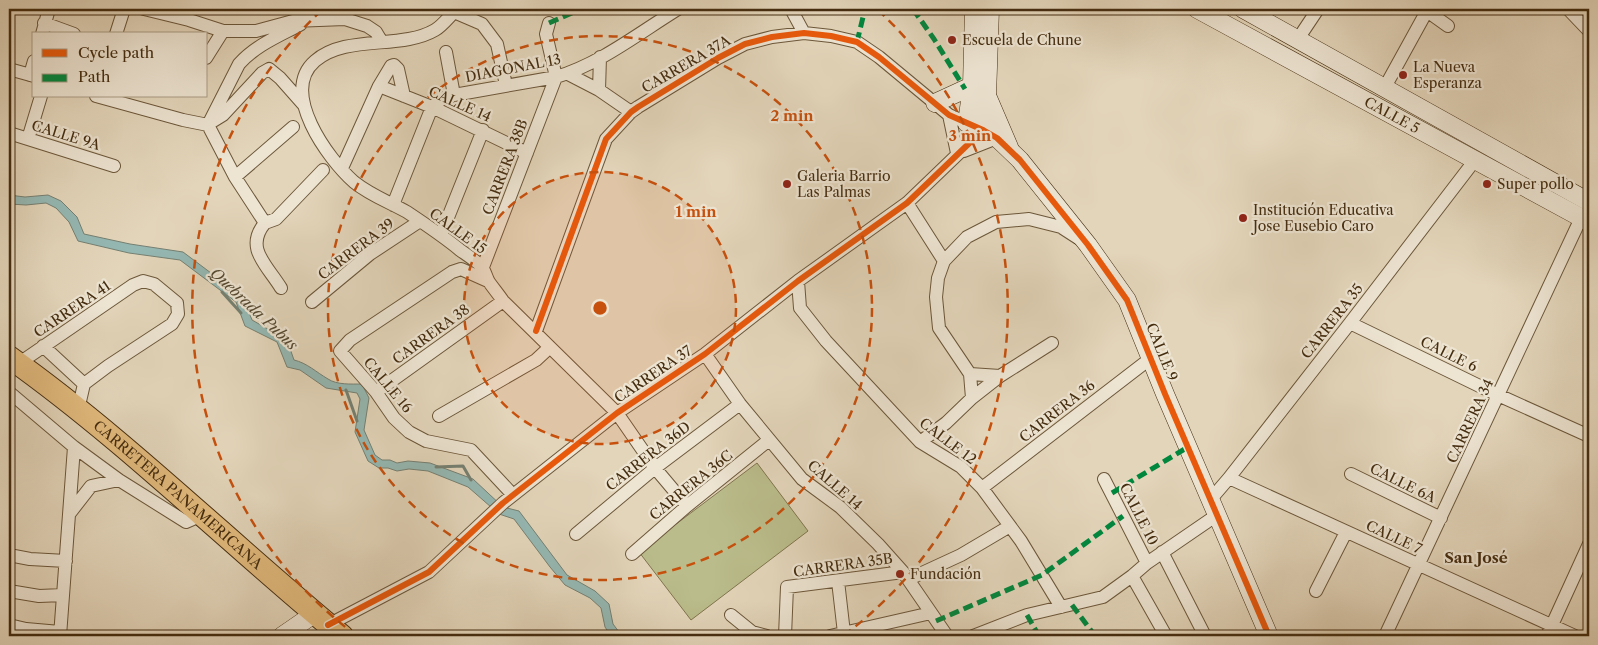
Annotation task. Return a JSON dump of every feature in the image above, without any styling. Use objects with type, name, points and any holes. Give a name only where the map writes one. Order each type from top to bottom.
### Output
[{"type":"highway","name":"CARRETERA PANAMERICANA","points":[[13,360],[78,410],[328,625]]},
{"type":"street","points":[[49,9],[43,29],[62,32]]},
{"type":"street","points":[[117,32],[124,9]]},
{"type":"street","points":[[144,9],[189,20],[223,32],[256,31],[280,24],[345,19],[367,26],[376,32],[382,42],[407,39],[436,30],[454,10],[482,24],[492,37],[496,44],[506,85]]},
{"type":"street","points":[[598,90],[600,57],[678,9]]},
{"type":"street","points":[[792,9],[804,33]]},
{"type":"street","points":[[974,9],[972,86],[983,130]]},
{"type":"street","points":[[983,130],[987,96],[990,9]]},
{"type":"street","name":"CALLE 5","points":[[1197,9],[1585,220]]},
{"type":"street","name":"CALLE 5","points":[[1243,9],[1589,202]]},
{"type":"street","points":[[1298,39],[1318,9]]},
{"type":"street","points":[[1568,9],[1589,31]]},
{"type":"street","points":[[1385,87],[1427,10],[1448,26]]},
{"type":"street","points":[[208,125],[245,57],[257,48],[307,21]]},
{"type":"street","points":[[549,23],[546,34],[562,76],[598,90],[631,112]]},
{"type":"street","points":[[208,55],[223,32]]},
{"type":"street","name":"CARRERA 37A","points":[[536,332],[606,139],[631,112],[718,58],[745,44],[772,37],[804,33],[831,36],[857,42],[879,57],[950,115],[983,130]]},
{"type":"street","name":"CALLE 15","points":[[382,42],[336,49],[325,54],[307,70],[302,93],[303,104],[307,117],[314,129],[353,181],[365,190],[420,221],[482,267],[488,281],[503,301],[618,413],[655,468],[687,506]]},
{"type":"street","points":[[446,52],[454,94]]},
{"type":"street","name":"DIAGONAL 13","points":[[432,107],[442,99],[454,94],[562,76],[600,57]]},
{"type":"street","points":[[342,168],[389,67],[394,65],[398,70],[404,96]]},
{"type":"street","points":[[9,69],[32,76]]},
{"type":"street","name":"CALLE 15","points":[[208,125],[223,115],[266,70],[272,70],[303,104]]},
{"type":"street","name":"CARRERA 38B","points":[[482,267],[527,153],[562,76]]},
{"type":"street","name":"CALLE 14","points":[[379,86],[432,107],[527,153]]},
{"type":"street","points":[[935,103],[972,86]]},
{"type":"street","points":[[987,96],[1010,150]]},
{"type":"street","points":[[28,139],[40,98]]},
{"type":"street","points":[[104,98],[208,125]]},
{"type":"street","points":[[393,205],[432,107]]},
{"type":"street","points":[[950,115],[957,153]]},
{"type":"street","points":[[208,125],[234,178],[265,223]]},
{"type":"street","points":[[234,178],[293,127]]},
{"type":"street","points":[[441,235],[482,130]]},
{"type":"street","name":"CALLE 9","points":[[983,130],[1020,160],[1088,245],[1127,300],[1269,636]]},
{"type":"street","name":"CARRERA 37","points":[[328,625],[428,572],[491,513],[618,413],[704,354],[798,281],[907,204],[957,153],[983,130]]},
{"type":"street","name":"CALLE 9A","points":[[9,132],[114,166]]},
{"type":"street","name":"CARRERA 35","points":[[973,636],[1027,614],[1103,597],[1162,552],[1214,507],[1229,478],[1475,160]]},
{"type":"street","points":[[281,288],[256,249],[257,236],[265,223],[276,220],[323,170]]},
{"type":"street","points":[[907,204],[944,261]]},
{"type":"street","points":[[972,398],[970,374],[940,328],[936,297],[938,278],[944,261],[967,237],[974,233],[996,222],[1029,218],[1061,227],[1088,245]]},
{"type":"street","name":"CARRERA 34","points":[[1385,636],[1442,518],[1498,395],[1585,220]]},
{"type":"street","name":"CARRERA 39","points":[[312,302],[370,254],[420,221]]},
{"type":"street","name":"CALLE 16","points":[[488,281],[461,269],[452,272],[350,340],[340,351],[376,392],[394,418],[409,432],[426,441],[471,450],[508,499]]},
{"type":"street","name":"CARRERA 41","points":[[13,360],[43,346],[133,285],[143,281],[154,284],[177,303],[178,314],[172,324],[84,384]]},
{"type":"street","name":"CALLE 12","points":[[798,281],[800,308],[826,341],[920,442],[961,467],[982,488],[1010,526],[1061,607]]},
{"type":"street","name":"CARRERA 38","points":[[376,392],[503,301]]},
{"type":"street","name":"CALLE 6","points":[[1350,323],[1498,395],[1589,436]]},
{"type":"street","points":[[920,442],[946,423],[972,398],[1000,376],[1052,343]]},
{"type":"street","points":[[43,346],[84,384],[78,410]]},
{"type":"street","points":[[439,416],[536,360],[550,347]]},
{"type":"street","name":"CALLE 14","points":[[704,354],[740,404],[802,479],[840,507],[906,575],[947,636]]},
{"type":"street","name":"CARRERA 36","points":[[982,488],[1150,358]]},
{"type":"street","points":[[970,374],[1000,376]]},
{"type":"street","points":[[9,392],[74,447],[119,480],[186,522],[202,515]]},
{"type":"street","name":"CARRERA 36D","points":[[576,534],[655,468],[740,404]]},
{"type":"street","name":"CARRERA 36C","points":[[632,554],[687,506],[770,440]]},
{"type":"street","points":[[9,625],[60,634],[74,447]]},
{"type":"street","name":"CALLE 6A","points":[[1351,474],[1442,518]]},
{"type":"street","name":"CALLE 7","points":[[1229,478],[1418,565],[1550,631],[1575,636]]},
{"type":"street","name":"CALLE 10","points":[[1104,479],[1147,563]]},
{"type":"street","points":[[70,513],[91,486],[119,480]]},
{"type":"street","name":"CARRERA 35B","points":[[785,636],[787,587],[906,575],[961,555],[1010,526]]},
{"type":"street","points":[[1316,591],[1346,532]]},
{"type":"street","points":[[1550,631],[1589,544]]},
{"type":"street","name":"CALLE 10","points":[[1162,552],[1205,636]]},
{"type":"street","points":[[9,555],[30,559],[66,561]]},
{"type":"street","points":[[1132,576],[1166,636]]},
{"type":"street","points":[[838,581],[844,633]]},
{"type":"street","points":[[9,591],[39,596],[63,595]]},
{"type":"street","points":[[830,636],[931,613]]},
{"type":"street","points":[[731,616],[752,632],[766,636]]},
{"type":"street","points":[[282,636],[328,625]]},
{"type":"green space","points":[[757,463],[808,531],[691,620],[639,552]]},
{"type":"water","points":[[9,195],[25,197],[48,195],[61,201],[77,217],[84,234],[130,244],[183,252],[243,297],[252,320],[287,340],[294,360],[307,365],[332,381],[344,384],[362,384],[369,398],[364,430],[375,455],[382,460],[390,460],[397,463],[408,461],[430,463],[473,479],[503,507],[519,511],[567,575],[595,591],[609,604],[613,624],[622,636],[611,636],[605,627],[601,608],[590,598],[565,585],[514,519],[499,514],[468,487],[428,471],[409,469],[397,471],[379,468],[368,461],[355,432],[360,399],[357,393],[326,388],[300,370],[287,367],[277,342],[245,326],[236,302],[180,260],[129,253],[78,241],[69,222],[56,208],[46,203],[9,204]]},
{"type":"waterway","name":"Quebrada Pubus","points":[[222,292],[241,313]]},
{"type":"waterway","name":"Quebrada Pubus","points":[[346,390],[357,421]]},
{"type":"waterway","name":"Quebrada Pubus","points":[[436,467],[463,466],[471,480]]},
{"type":"marked path","points":[[549,23],[581,9]]},
{"type":"marked path","points":[[857,42],[865,9]]},
{"type":"marked path","points":[[913,9],[965,89]]},
{"type":"marked path","points":[[1112,493],[1188,447]]},
{"type":"marked path","points":[[936,621],[1042,575],[1123,516]]},
{"type":"marked path","points":[[1072,605],[1095,636]]},
{"type":"marked path","points":[[1027,615],[1039,636]]},
{"type":"cycle path","points":[[536,331],[606,139],[631,112],[718,58],[745,44],[772,37],[804,33],[831,36],[857,42],[879,57],[949,115],[997,138],[1020,160],[1088,245],[1127,300],[1165,394],[1269,636]]},
{"type":"cycle path","points":[[328,625],[429,572],[503,503],[617,413],[705,354],[798,281],[907,203],[983,130]]},
{"type":"place","name":"Escuela de Chune","points":[[952,40]]},
{"type":"place","name":"La Nueva Esperanza","points":[[1403,75]]},
{"type":"place","name":"Galeria Barrio Las Palmas","points":[[787,184]]},
{"type":"place","name":"Super pollo","points":[[1487,184]]},
{"type":"place","name":"Institución Educativa Jose Eusebio Caro","points":[[1243,218]]},
{"type":"place","name":"Fundación","points":[[900,574]]},
{"type":"district","name":"San José","points":[[1476,558]]}]
